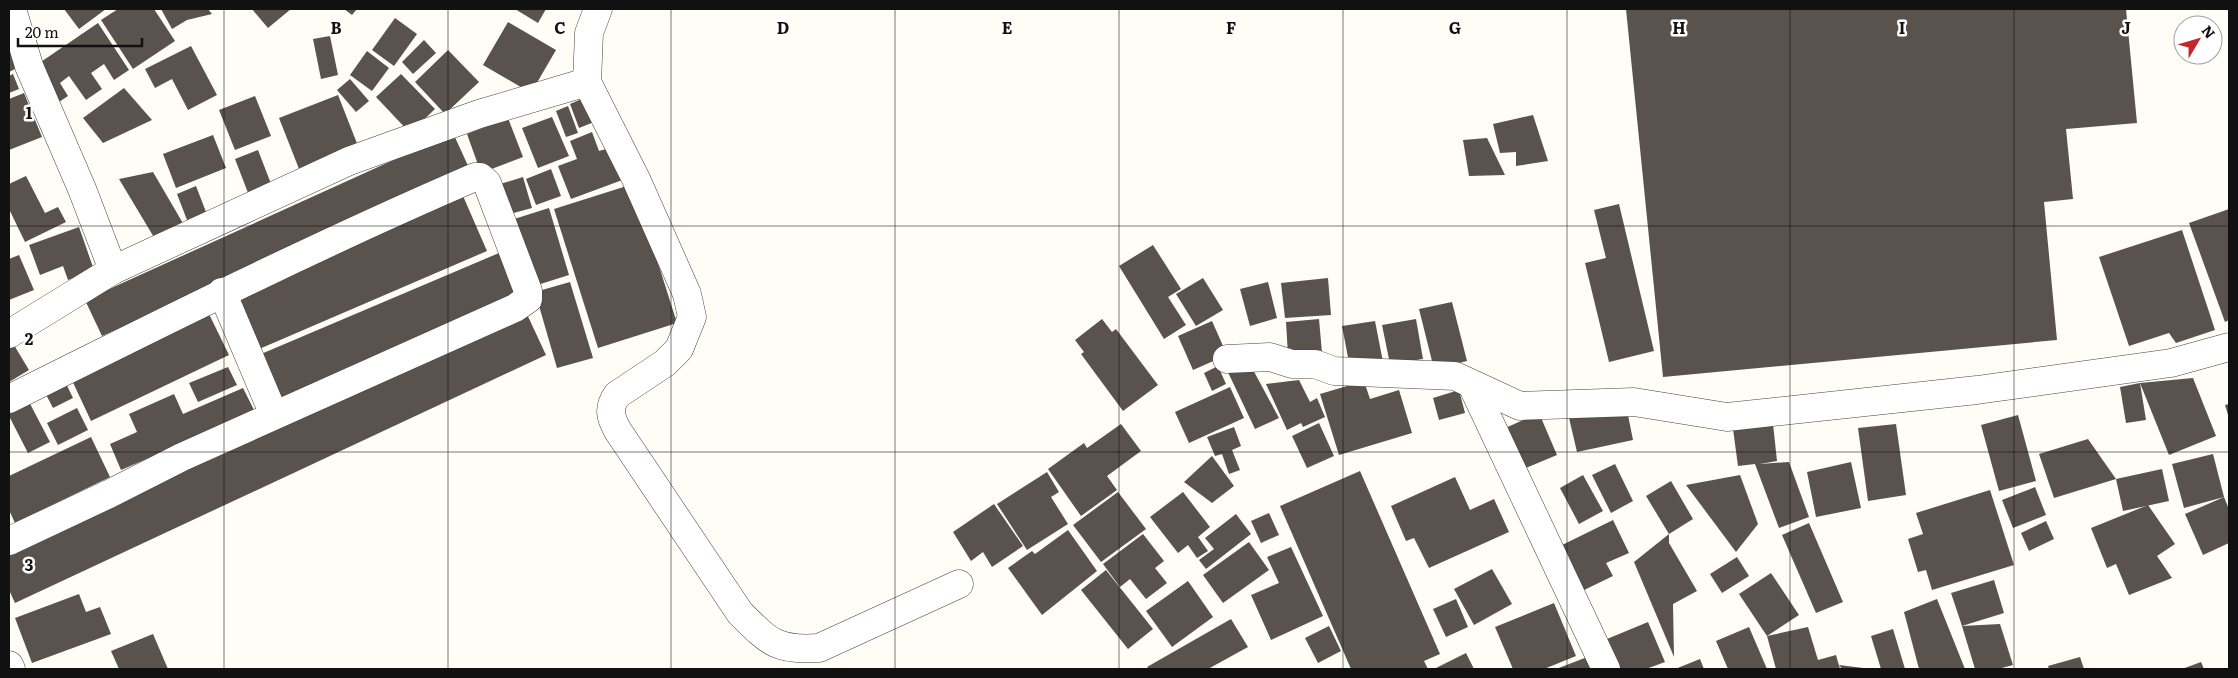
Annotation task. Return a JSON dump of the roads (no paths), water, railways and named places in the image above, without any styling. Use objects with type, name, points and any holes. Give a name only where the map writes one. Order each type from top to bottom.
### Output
[{"type":"street","points":[[12,9],[29,66],[82,189],[113,270]]},
{"type":"street","points":[[598,9],[590,33],[587,82],[656,223],[688,294],[692,317],[679,349],[665,363],[617,395],[610,409],[611,418],[740,613],[761,634],[780,646],[796,649],[819,648],[959,584]]},
{"type":"street","points":[[9,334],[113,270],[349,161],[479,114],[587,82]]},
{"type":"street","points":[[9,399],[222,292],[475,177],[480,177],[487,183],[528,291],[528,299],[516,308],[274,415],[9,541]]},
{"type":"street","points":[[222,292],[274,415]]},
{"type":"street","points":[[1227,359],[1270,357],[1292,364],[1315,364],[1334,371],[1455,376],[1520,406],[1634,402],[1728,417],[1977,390],[2171,363],[2229,347]]},
{"type":"street","points":[[1472,385],[1606,669]]},
{"type":"street","points":[[9,665],[11,669]]}]
